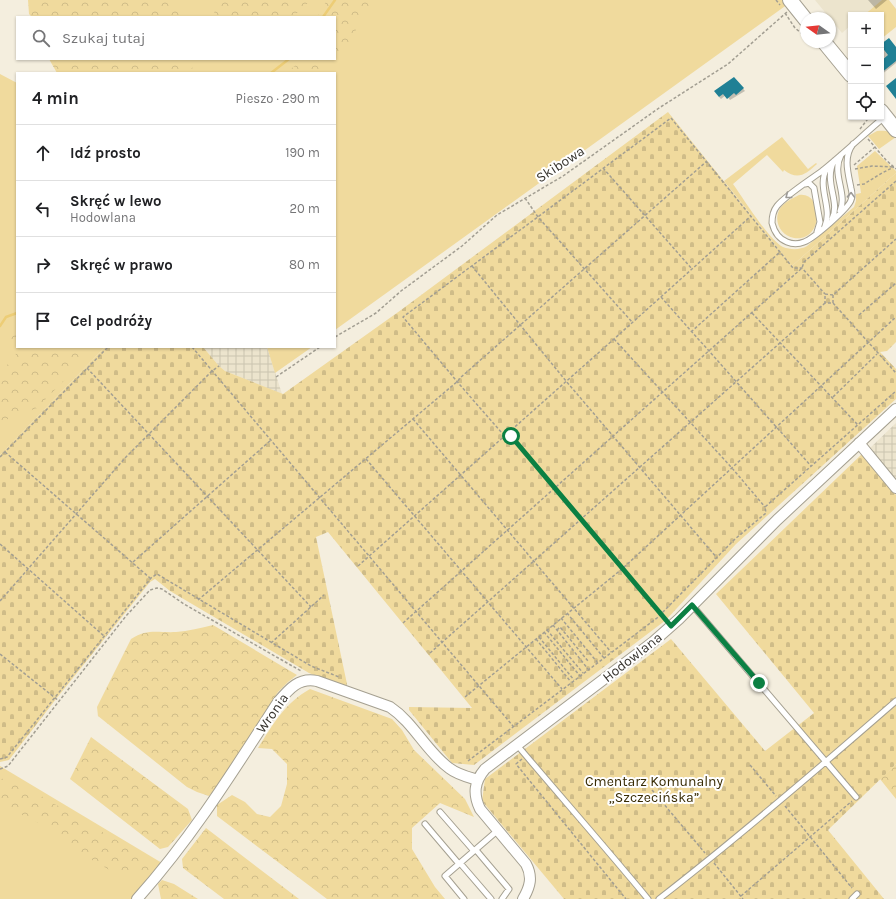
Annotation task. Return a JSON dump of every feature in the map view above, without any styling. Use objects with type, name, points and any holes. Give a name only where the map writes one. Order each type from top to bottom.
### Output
[{"type":"main road","points":[[790,6],[800,15]]},
{"type":"main road","points":[[829,48],[848,71]]},
{"type":"main road","points":[[884,115],[896,130]]},
{"type":"street","name":"Hodowlana","points":[[478,780],[485,769],[653,642],[671,626],[777,520],[896,409]]},
{"type":"street","points":[[859,443],[896,488]]},
{"type":"street","points":[[307,680],[322,682],[390,707],[406,721],[436,757],[448,768],[464,776],[478,780],[475,791],[480,809],[529,869],[531,876],[530,885],[524,899]]},
{"type":"street","name":"Wronia","points":[[137,899],[173,857],[210,805],[278,702],[294,685],[307,680]]},
{"type":"lane","points":[[853,144],[848,151],[847,160],[852,198],[849,205],[824,228],[805,242],[788,243],[778,236],[772,224],[772,217],[777,206],[830,164],[877,120]]},
{"type":"lane","points":[[838,215],[842,209],[842,203],[837,168],[844,151]]},
{"type":"lane","points":[[831,221],[834,217],[835,209],[830,174],[837,157]]},
{"type":"lane","points":[[824,228],[828,216],[822,180],[826,169],[830,164]]},
{"type":"lane","points":[[805,184],[812,184],[815,190],[820,222],[820,227],[815,235]]},
{"type":"lane","points":[[692,605],[856,797]]},
{"type":"lane","points":[[658,899],[710,859],[896,701]]},
{"type":"lane","points":[[518,745],[648,899]]},
{"type":"lane","points":[[440,812],[509,889],[502,899]]},
{"type":"lane","points":[[425,824],[490,899]]},
{"type":"lane","points":[[464,899],[445,876],[497,831]]},
{"type":"lane","points":[[852,899],[857,894]]},
{"type":"path","points":[[776,0],[790,6],[795,28],[800,32]]},
{"type":"path","name":"Skibowa","points":[[336,336],[376,313],[401,291],[462,246],[497,215],[563,176],[659,108],[728,64],[790,6]]},
{"type":"path","points":[[671,626],[511,436],[502,433],[404,317],[671,118],[792,268],[802,268],[825,294],[825,303]]},
{"type":"path","points":[[860,129],[867,120]]},
{"type":"path","points":[[867,137],[886,160],[895,168]]},
{"type":"path","points":[[853,169],[855,164],[875,147]]},
{"type":"path","points":[[198,600],[458,382],[460,378],[706,161]]},
{"type":"path","points":[[857,169],[878,166],[895,168]]},
{"type":"path","points":[[603,168],[692,269]]},
{"type":"path","points":[[856,185],[864,184],[882,173],[895,168]]},
{"type":"path","points":[[403,623],[709,352],[802,268],[804,262],[896,181]]},
{"type":"path","points":[[525,198],[538,217],[633,322]]},
{"type":"path","points":[[358,566],[751,216]]},
{"type":"path","points":[[833,304],[834,295],[896,239]]},
{"type":"path","points":[[691,332],[780,252]]},
{"type":"path","points":[[472,266],[566,381],[717,558]]},
{"type":"path","points":[[860,315],[896,283]]},
{"type":"path","points":[[825,294],[834,295]]},
{"type":"path","points":[[661,297],[810,466]]},
{"type":"path","points":[[430,653],[825,303],[833,304],[896,373]]},
{"type":"path","points":[[752,313],[858,424]]},
{"type":"path","points":[[465,697],[622,568],[896,318]]},
{"type":"path","points":[[468,761],[661,614],[735,539],[766,513],[764,507],[732,468],[614,339]]},
{"type":"path","points":[[0,457],[107,348]]},
{"type":"path","points":[[193,348],[513,726]]},
{"type":"path","points":[[276,377],[319,348]]},
{"type":"path","points":[[833,397],[878,354]]},
{"type":"path","points":[[0,601],[125,458],[212,370],[219,366]]},
{"type":"path","points":[[87,368],[311,607]]},
{"type":"path","points":[[764,507],[896,391]]},
{"type":"path","points":[[413,419],[611,652]]},
{"type":"path","points":[[133,562],[271,440]]},
{"type":"path","points":[[5,452],[151,578]]},
{"type":"path","points":[[366,459],[562,689]]},
{"type":"path","points":[[0,544],[104,636]]},
{"type":"path","points":[[0,759],[7,757],[54,697],[154,576],[160,575],[198,600],[311,666],[339,677]]},
{"type":"path","points":[[0,769],[8,766],[126,616],[150,590],[157,588],[162,589],[184,604],[301,671],[307,680]]},
{"type":"path","points":[[270,642],[324,595]]},
{"type":"path","points":[[567,613],[604,658]]},
{"type":"path","points":[[561,618],[597,662]]},
{"type":"path","points":[[553,625],[588,669]]},
{"type":"path","points":[[556,630],[560,628],[588,661]]},
{"type":"path","points":[[547,630],[583,674]]},
{"type":"path","points":[[544,632],[580,676]]},
{"type":"path","points":[[539,637],[574,680]]},
{"type":"path","points":[[536,639],[572,682]]},
{"type":"path","points":[[0,654],[59,701]]},
{"type":"path","points":[[526,756],[516,764],[626,899]]},
{"type":"path","points":[[750,765],[857,894]]},
{"type":"path","points":[[652,790],[743,899]]},
{"type":"path","points":[[741,896],[856,797]]},
{"type":"shaded area","points":[[815,0],[882,0],[868,12],[848,12],[848,28],[842,33],[836,26],[836,12],[825,12]]},
{"type":"shaded area","points":[[204,348],[267,348],[282,394],[225,371]]},
{"type":"shaded area","points":[[896,423],[896,483],[869,449]]},
{"type":"green space","points":[[28,0],[176,0],[181,16],[31,16],[29,14]]},
{"type":"green space","points":[[171,0],[784,0],[788,4],[336,329],[336,72],[187,72],[190,60],[336,60],[336,16],[178,16]]},
{"type":"green space","points":[[220,0],[311,0],[294,16],[212,16]]},
{"type":"green space","points":[[327,0],[373,0],[348,44],[336,58],[336,16],[318,16]]},
{"type":"green space","points":[[882,0],[889,0],[896,9],[896,27],[884,37],[884,12],[868,12]]},
{"type":"green space","points":[[50,60],[191,60],[193,72],[56,72]]},
{"type":"green space","points":[[302,60],[335,60],[325,72],[240,72],[255,70],[291,69]]},
{"type":"green space","points":[[0,74],[16,82],[16,348],[104,348],[0,455]]},
{"type":"green space","points":[[668,112],[792,266],[896,173],[896,342],[887,351],[880,352],[896,369],[896,399],[736,544],[666,620],[474,765],[452,763],[409,710],[409,707],[472,708],[328,532],[316,537],[347,684],[345,687],[309,673],[170,591],[155,579],[150,582],[9,760],[0,762],[0,455],[104,348],[204,348],[225,371],[283,394],[401,310]]},
{"type":"green space","points":[[877,131],[888,131],[896,137],[879,149],[868,136]]},
{"type":"green space","points":[[782,137],[808,169],[816,163],[817,164],[809,171],[798,176],[784,170],[783,172],[767,155],[733,184],[756,218],[777,243],[786,248],[798,249],[807,246],[854,207],[856,194],[861,193],[857,166],[875,151],[896,171],[896,173],[792,266],[724,181]]},
{"type":"green space","points":[[799,195],[807,196],[813,201],[817,216],[815,225],[811,232],[804,237],[794,238],[789,237],[781,230],[777,222],[777,217],[778,212],[783,205]]},
{"type":"green space","points":[[16,334],[16,348],[96,348],[37,408],[0,422],[0,368],[11,363],[16,354],[9,338]]},
{"type":"green space","points":[[267,348],[311,348],[275,373]]},
{"type":"green space","name":"Cmentarz Komunalny „Szczecińska”","points":[[862,454],[896,495],[896,764],[828,830],[884,899],[564,899],[482,801],[485,779],[671,639],[765,751],[814,713],[716,594]]},
{"type":"green space","points":[[213,625],[297,675],[278,692],[217,787],[209,796],[187,787],[98,716],[97,707],[131,639],[148,632],[181,632]]},
{"type":"green space","points":[[310,689],[392,719],[402,730],[414,750],[465,799],[474,817],[440,803],[412,828],[412,849],[435,887],[445,899],[327,899],[217,816],[217,805],[232,795],[245,802],[257,814],[270,817],[281,806],[287,784],[287,764],[272,749],[258,748],[274,722],[287,707]]},
{"type":"green space","points":[[91,737],[188,809],[192,820],[168,847],[160,849],[70,779]]},
{"type":"green space","points":[[896,764],[896,799],[880,779]]},
{"type":"green space","points":[[0,766],[162,863],[135,899],[0,899]]},
{"type":"green space","points":[[0,778],[24,786],[147,858],[150,874],[118,875],[73,849],[30,817],[5,811],[0,813]]},
{"type":"green space","points":[[206,828],[299,899],[224,899],[183,868],[182,859]]},
{"type":"green space","points":[[162,880],[174,884],[198,899],[161,899],[158,884]]},
{"type":"building","points":[[889,38],[896,47],[896,61],[884,71],[884,58],[888,55],[884,50],[884,42]]},
{"type":"building","points":[[734,77],[744,88],[736,95],[734,93],[727,99],[723,94],[719,97],[714,91]]},
{"type":"building","points":[[896,78],[896,99],[886,86]]},
{"type":"waterway","points":[[324,16],[335,0]]},
{"type":"waterway","points":[[272,72],[288,60]]},
{"type":"waterway","points":[[0,326],[6,317],[16,313]]},
{"type":"route","points":[[511,436],[671,626],[692,605],[759,683]]}]
